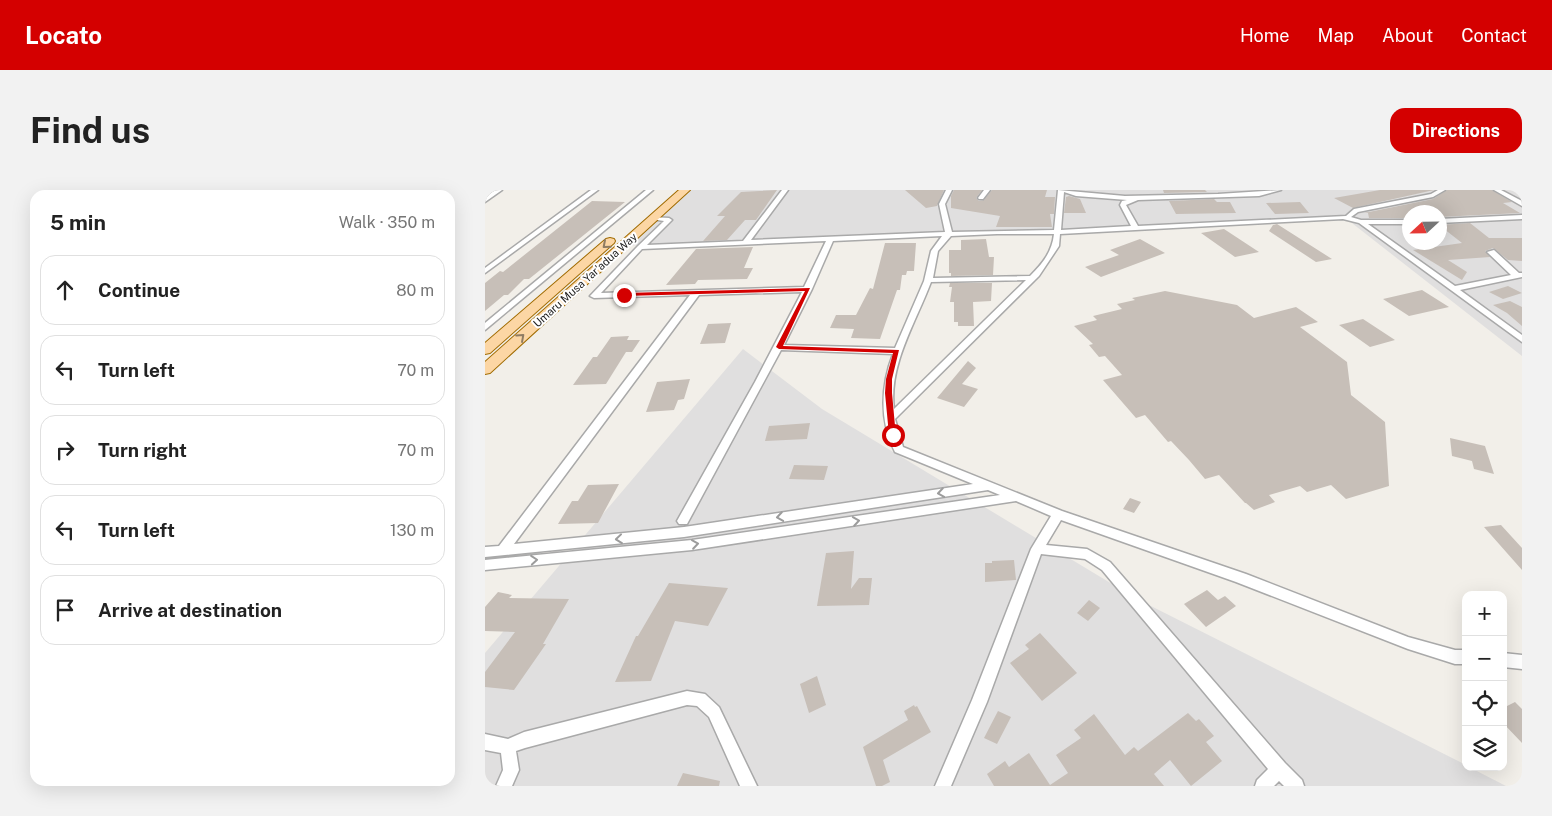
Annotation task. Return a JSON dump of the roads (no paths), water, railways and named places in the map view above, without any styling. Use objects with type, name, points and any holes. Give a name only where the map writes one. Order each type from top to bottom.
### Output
[{"type":"main road","name":"Umaru Musa Yar'adua Way","points":[[485,350],[669,190]]},
{"type":"main road","name":"Umaru Musa Yar'adua Way","points":[[485,370],[685,190]]},
{"type":"street","points":[[485,200],[499,190]]},
{"type":"street","points":[[485,271],[595,190]]},
{"type":"street","points":[[485,327],[650,190]]},
{"type":"street","points":[[745,243],[785,190]]},
{"type":"street","points":[[949,190],[943,199],[943,204],[949,234]]},
{"type":"street","points":[[981,198],[987,190]]},
{"type":"street","points":[[1135,228],[1124,209],[1124,202],[1168,193],[1259,194],[1278,190]]},
{"type":"street","points":[[1349,217],[1357,210],[1433,196],[1442,190]]},
{"type":"street","points":[[1497,190],[1522,204]]},
{"type":"street","points":[[889,418],[929,382],[1032,278],[1053,252],[1056,246],[1065,191],[1108,197],[1147,197]]},
{"type":"street","points":[[640,247],[949,234],[1057,232],[1338,216],[1349,217],[1361,222],[1522,339]]},
{"type":"street","points":[[1447,221],[1522,217]]},
{"type":"street","points":[[653,218],[669,220],[640,247],[595,296],[809,289]]},
{"type":"street","points":[[1361,222],[1402,222]]},
{"type":"street","points":[[949,234],[935,247],[928,280],[897,351],[889,379],[889,418],[899,449],[1058,514],[1241,578],[1408,643],[1462,658]]},
{"type":"street","points":[[683,521],[779,347],[809,289],[830,239]]},
{"type":"street","points":[[1491,252],[1520,276]]},
{"type":"street","points":[[1453,288],[1520,276]]},
{"type":"street","points":[[928,280],[1032,278]]},
{"type":"street","points":[[503,550],[696,293]]},
{"type":"street","points":[[779,347],[897,351]]},
{"type":"street","points":[[485,552],[685,532],[989,486]]},
{"type":"street","points":[[485,565],[692,545],[1016,497]]},
{"type":"street","points":[[943,786],[979,702],[1037,550],[1058,514]]},
{"type":"street","points":[[1037,550],[1087,554],[1106,566],[1279,769],[1296,786]]},
{"type":"street","points":[[1507,660],[1522,662]]},
{"type":"street","points":[[485,742],[508,747],[523,740],[647,708],[687,698],[699,699],[714,712],[749,786]]},
{"type":"street","points":[[504,786],[511,770],[508,747]]},
{"type":"street","points":[[1263,786],[1279,769]]}]
